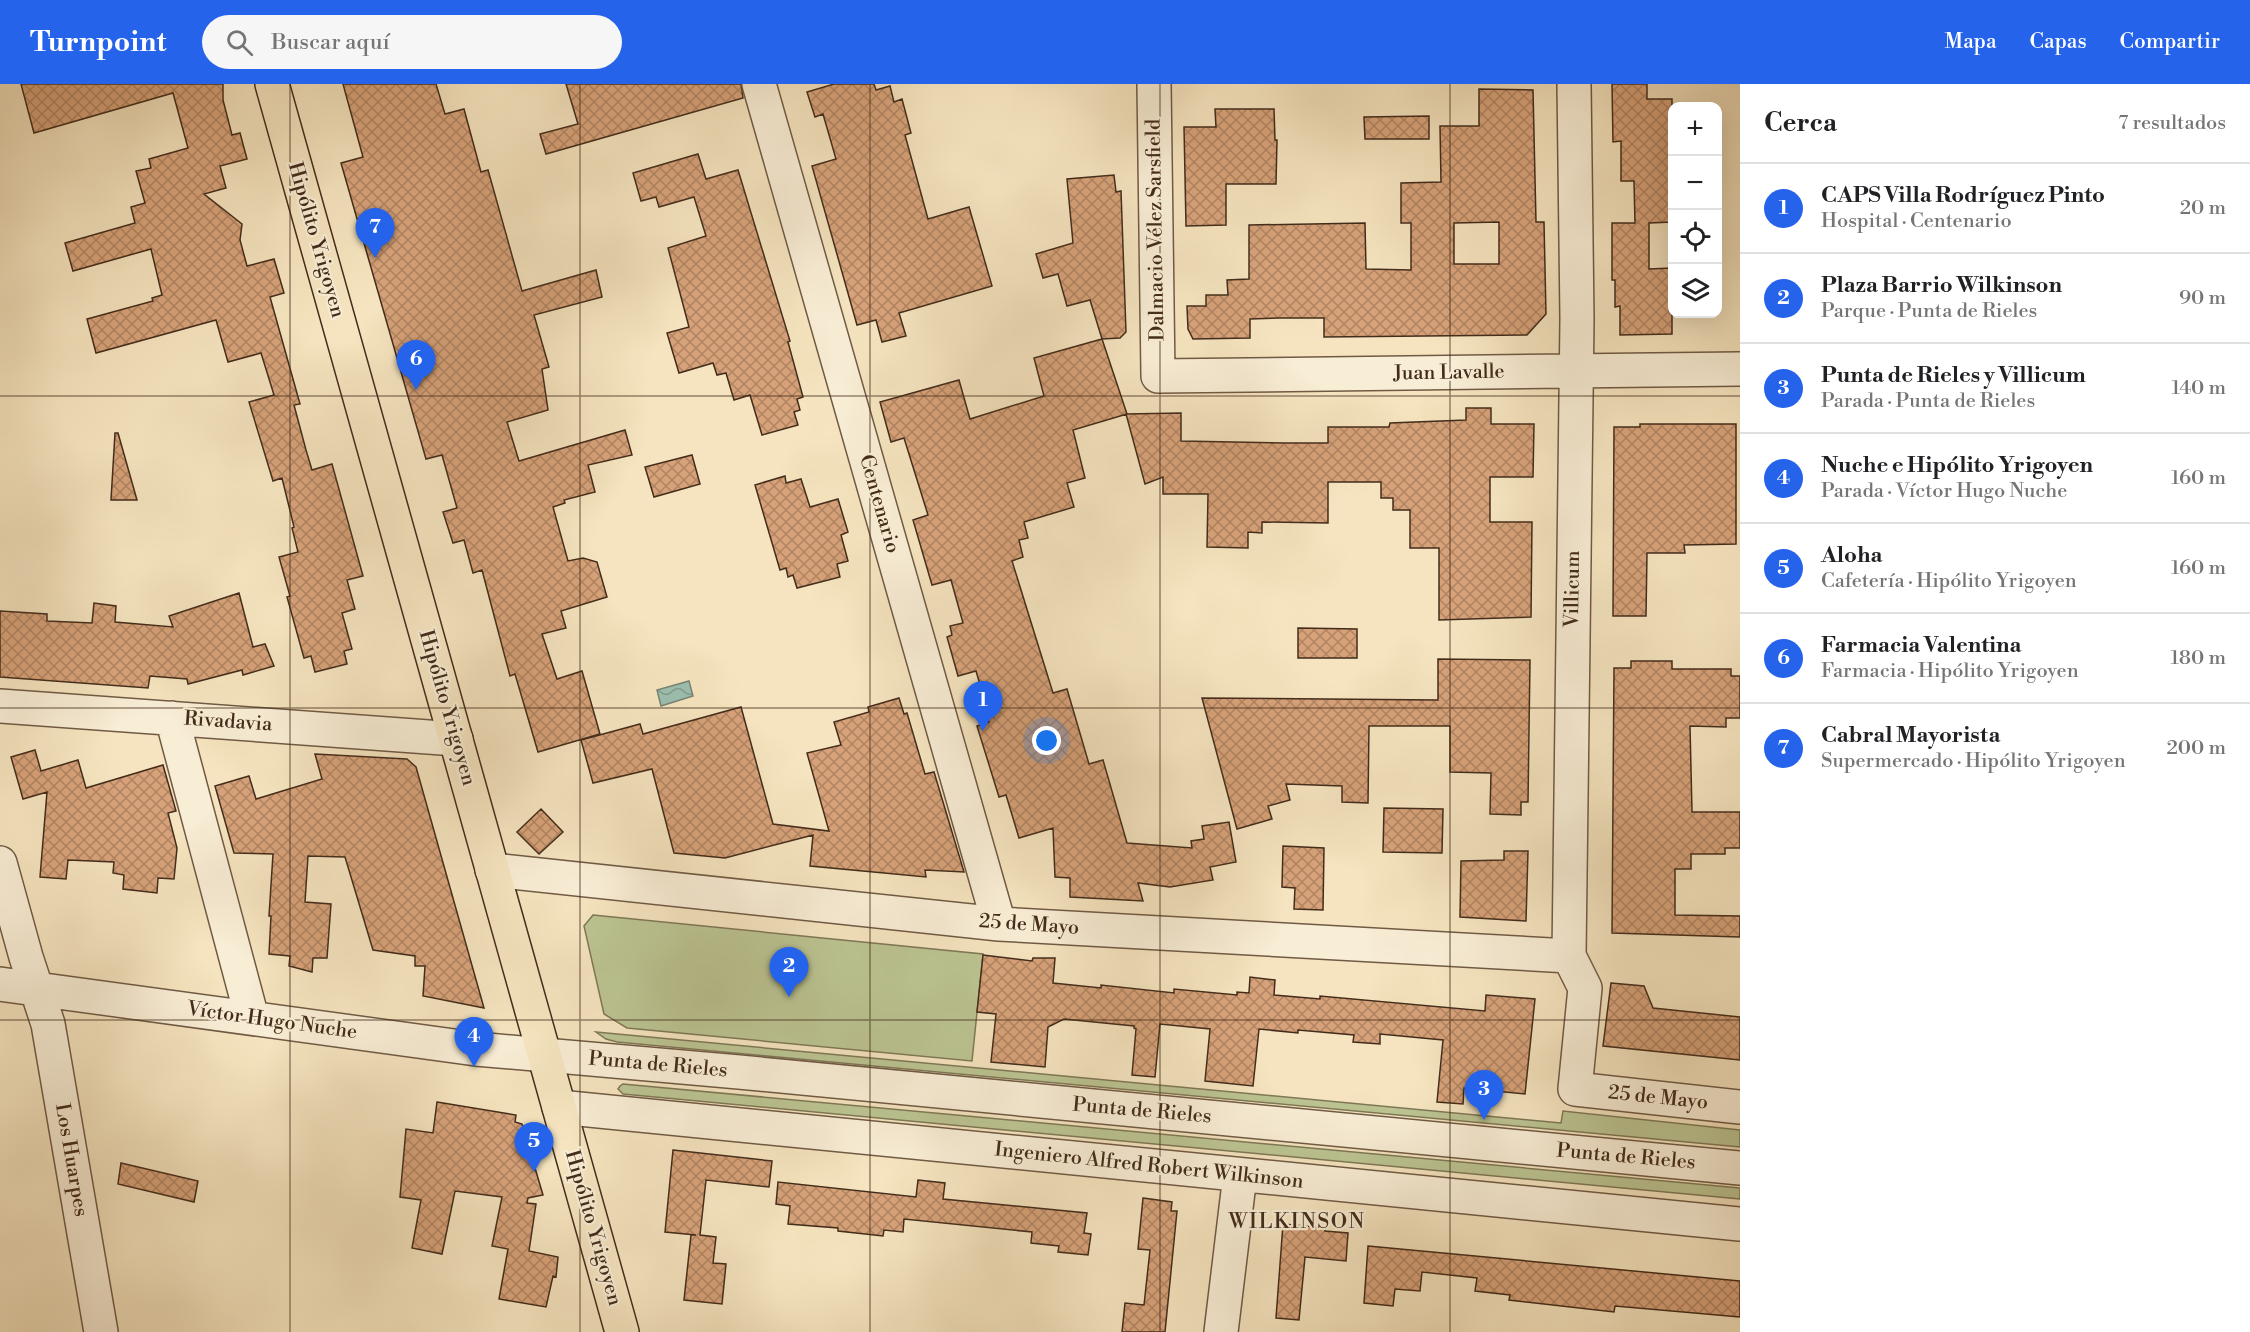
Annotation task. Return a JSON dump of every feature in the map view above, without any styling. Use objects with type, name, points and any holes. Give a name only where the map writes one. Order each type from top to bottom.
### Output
[{"type":"main road","name":"Hipólito Yrigoyen","points":[[272,84],[622,1332]]},
{"type":"street","name":"Centenario","points":[[759,84],[999,924]]},
{"type":"street","name":"Dalmacio Vélez Sarsfield","points":[[1154,84],[1158,376]]},
{"type":"street","name":"Villicum","points":[[1574,84],[1576,371],[1569,956],[1586,988],[1575,1089]]},
{"type":"street","name":"Juan Lavalle","points":[[1158,376],[1740,369]]},
{"type":"street","name":"Rivadavia","points":[[0,706],[456,739]]},
{"type":"street","points":[[172,718],[252,1018]]},
{"type":"street","name":"Los Huarpes","points":[[0,863],[48,1024],[101,1332]]},
{"type":"street","name":"25 de Mayo","points":[[492,870],[999,924],[1569,956]]},
{"type":"street","name":"Víctor Hugo Nuche","points":[[0,984],[476,1049],[544,1055]]},
{"type":"street","name":"Punta de Rieles","points":[[544,1055],[1740,1168]]},
{"type":"street","name":"25 de Mayo","points":[[1575,1089],[1740,1107]]},
{"type":"street","name":"Ingeniero Alfred Robert Wilkinson","points":[[559,1107],[1740,1224]]},
{"type":"street","points":[[1221,1332],[1240,1175]]},
{"type":"green space","points":[[593,915],[983,954],[972,1061],[627,1028],[604,1014],[584,926]]},
{"type":"green space","points":[[596,1032],[1561,1123],[1563,1111],[1740,1130],[1740,1147],[617,1042],[606,1039]]},
{"type":"green space","points":[[623,1084],[1740,1188],[1740,1199],[623,1094],[618,1089]]},
{"type":"water","points":[[689,681],[693,696],[661,706],[657,690]]},
{"type":"building","points":[[21,84],[223,84],[223,100],[232,135],[240,133],[247,159],[220,166],[226,188],[204,194],[242,224],[240,240],[247,266],[274,259],[284,293],[270,297],[300,404],[294,405],[306,450],[312,470],[332,464],[363,576],[347,580],[355,609],[342,613],[352,649],[344,651],[347,664],[315,672],[311,656],[304,658],[287,597],[290,596],[279,557],[298,552],[292,528],[294,527],[282,478],[273,481],[249,402],[274,395],[261,353],[228,362],[216,320],[96,353],[87,319],[153,301],[152,298],[162,295],[151,249],[73,271],[65,243],[135,223],[131,207],[145,203],[136,171],[151,168],[149,159],[188,148],[173,93],[34,133]]},
{"type":"building","points":[[343,84],[436,84],[445,114],[464,109],[481,172],[488,170],[522,291],[596,270],[602,297],[534,315],[549,367],[542,369],[548,410],[507,422],[519,461],[625,430],[632,455],[588,465],[595,492],[564,500],[565,503],[553,507],[568,561],[583,558],[597,562],[607,597],[561,611],[566,628],[542,634],[557,679],[582,671],[600,734],[538,752],[515,674],[510,676],[482,570],[473,573],[464,540],[453,543],[443,512],[457,508],[442,455],[426,459],[341,163],[363,157]]},
{"type":"building","points":[[566,84],[741,84],[743,98],[546,154],[540,134],[578,124]]},
{"type":"building","points":[[834,84],[874,84],[876,90],[890,86],[894,102],[902,99],[911,133],[905,135],[928,219],[969,207],[992,286],[899,313],[906,336],[882,342],[876,320],[857,325],[812,166],[836,159],[823,114],[815,117],[807,92]]},
{"type":"building","points":[[1612,84],[1647,84],[1647,99],[1672,99],[1672,102],[1668,102],[1668,222],[1649,223],[1649,269],[1668,268],[1668,318],[1672,318],[1672,334],[1620,335],[1620,306],[1615,307],[1615,280],[1612,280],[1612,223],[1635,223],[1634,181],[1621,181],[1621,141],[1613,142]]},
{"type":"building","points":[[1479,89],[1533,90],[1536,222],[1544,222],[1546,314],[1527,335],[1324,337],[1324,318],[1279,318],[1250,319],[1250,338],[1193,339],[1188,329],[1187,306],[1206,306],[1206,295],[1228,295],[1227,280],[1249,279],[1249,225],[1365,223],[1366,269],[1411,270],[1411,223],[1401,223],[1401,183],[1441,182],[1440,126],[1479,126]],"holes":[[[1499,222],[1499,264],[1454,264],[1454,223]]]},
{"type":"building","points":[[1215,109],[1274,109],[1275,140],[1277,140],[1276,184],[1226,184],[1226,225],[1186,226],[1184,127],[1216,127]]},
{"type":"building","points":[[1429,116],[1429,139],[1365,139],[1364,117]]},
{"type":"building","points":[[698,154],[706,179],[738,170],[790,341],[788,342],[803,397],[797,399],[800,410],[794,412],[798,425],[762,435],[750,395],[734,400],[726,373],[717,375],[713,363],[679,373],[667,333],[689,327],[668,248],[706,236],[694,197],[659,207],[656,197],[641,201],[633,173]]},
{"type":"building","points":[[1114,175],[1116,192],[1121,191],[1126,332],[1120,338],[1102,339],[1090,300],[1067,306],[1058,274],[1043,278],[1036,254],[1073,243],[1067,179]]},
{"type":"building","points":[[1102,339],[1127,414],[1073,430],[1085,478],[1067,483],[1074,507],[1024,522],[1028,538],[1019,540],[1023,557],[1012,561],[1053,693],[1067,689],[1089,764],[1103,760],[1127,843],[1192,848],[1191,841],[1204,839],[1202,826],[1229,822],[1236,862],[1210,867],[1213,880],[1170,887],[1138,883],[1143,901],[1070,897],[1070,878],[1055,877],[1053,828],[1019,838],[1006,795],[999,797],[977,726],[989,722],[976,671],[958,676],[947,637],[952,635],[950,626],[963,623],[951,580],[932,585],[913,520],[928,515],[904,438],[891,442],[880,402],[959,380],[970,419],[1044,396],[1034,358]]},
{"type":"building","points":[[1466,408],[1491,408],[1491,424],[1534,424],[1533,477],[1490,477],[1490,522],[1532,522],[1531,617],[1439,620],[1439,548],[1410,548],[1410,510],[1393,510],[1393,498],[1381,498],[1381,482],[1328,482],[1328,523],[1262,522],[1262,533],[1248,532],[1248,548],[1207,547],[1208,494],[1163,494],[1163,477],[1145,484],[1126,414],[1181,413],[1181,441],[1328,443],[1328,427],[1389,427],[1390,423],[1466,420]]},
{"type":"building","points":[[1640,424],[1736,424],[1736,544],[1684,545],[1685,553],[1647,553],[1646,616],[1613,616],[1614,427],[1640,427]]},
{"type":"building","points":[[115,433],[118,433],[137,500],[111,500]]},
{"type":"building","points":[[692,455],[700,484],[654,497],[645,467]]},
{"type":"building","points":[[785,476],[786,483],[801,479],[810,507],[838,499],[848,532],[841,535],[848,561],[837,564],[840,577],[797,588],[793,575],[788,577],[786,568],[780,570],[755,485]]},
{"type":"building","points":[[239,593],[253,647],[265,644],[274,666],[243,675],[242,670],[188,684],[187,679],[150,676],[148,688],[0,677],[0,611],[47,614],[47,621],[92,623],[94,603],[116,606],[115,622],[173,627],[169,616]]},
{"type":"building","points":[[1298,628],[1357,629],[1357,658],[1298,658]]},
{"type":"building","points":[[1438,659],[1530,660],[1528,802],[1521,802],[1521,815],[1490,814],[1491,773],[1450,772],[1450,726],[1369,726],[1368,803],[1342,802],[1342,786],[1286,784],[1290,800],[1268,806],[1272,819],[1237,829],[1202,698],[1438,700]]},
{"type":"building","points":[[1631,661],[1672,661],[1672,669],[1731,669],[1731,676],[1740,676],[1740,718],[1726,718],[1726,727],[1690,726],[1692,812],[1740,812],[1740,848],[1725,848],[1725,854],[1691,854],[1691,869],[1675,869],[1675,915],[1740,916],[1740,937],[1612,933],[1614,668],[1631,668]]},
{"type":"building","points":[[899,698],[904,714],[907,713],[925,774],[934,772],[964,872],[925,870],[926,877],[810,866],[813,835],[725,858],[674,853],[652,769],[593,783],[581,740],[640,724],[643,734],[741,707],[773,824],[829,831],[807,753],[841,745],[834,722],[869,712],[868,707]]},
{"type":"building","points":[[35,750],[41,771],[78,760],[86,788],[163,765],[176,811],[168,813],[177,848],[174,879],[158,878],[157,893],[123,889],[124,875],[113,873],[114,862],[68,860],[66,879],[40,877],[47,792],[23,799],[11,757]]},
{"type":"building","points":[[315,754],[407,759],[416,767],[484,1008],[423,996],[425,966],[415,966],[415,956],[373,950],[345,857],[308,856],[305,902],[331,904],[327,958],[313,958],[312,972],[289,966],[290,956],[269,954],[273,854],[234,853],[215,786],[249,776],[256,799],[322,779]]},
{"type":"building","points":[[1384,808],[1443,809],[1442,853],[1383,852]]},
{"type":"building","points":[[541,809],[563,832],[539,854],[517,832]]},
{"type":"building","points":[[1283,846],[1324,848],[1323,910],[1294,909],[1295,888],[1282,887]]},
{"type":"building","points":[[1504,851],[1528,851],[1526,921],[1460,917],[1461,861],[1504,860]]},
{"type":"building","points":[[983,955],[1032,961],[1033,958],[1055,958],[1053,983],[1101,988],[1101,985],[1174,993],[1174,989],[1237,995],[1237,992],[1249,993],[1250,977],[1275,980],[1274,995],[1320,999],[1320,996],[1485,1011],[1486,995],[1535,999],[1525,1094],[1464,1088],[1463,1104],[1437,1102],[1443,1040],[1380,1034],[1380,1044],[1353,1042],[1354,1035],[1259,1029],[1253,1086],[1205,1081],[1210,1029],[1160,1024],[1155,1077],[1132,1075],[1136,1029],[1134,1026],[1064,1019],[1048,1027],[1045,1067],[991,1062],[996,1014],[977,1012]]},
{"type":"building","points":[[1611,983],[1644,986],[1653,1008],[1740,1017],[1740,1060],[1603,1046]]},
{"type":"building","points":[[437,1102],[516,1115],[515,1122],[522,1124],[543,1195],[528,1198],[527,1203],[536,1204],[529,1251],[558,1257],[556,1277],[553,1276],[546,1307],[499,1299],[508,1249],[492,1246],[502,1197],[455,1191],[442,1254],[412,1248],[421,1200],[400,1197],[406,1129],[433,1133]]},
{"type":"building","points":[[673,1150],[772,1161],[769,1187],[706,1180],[700,1235],[716,1237],[713,1263],[726,1264],[722,1304],[684,1300],[691,1235],[696,1235],[665,1232]]},
{"type":"building","points":[[121,1163],[198,1181],[194,1202],[118,1184]]},
{"type":"building","points":[[918,1180],[945,1183],[943,1199],[1087,1213],[1084,1233],[1091,1234],[1088,1255],[1058,1252],[1059,1246],[1031,1243],[1032,1232],[904,1219],[903,1232],[884,1230],[883,1236],[838,1231],[838,1228],[788,1224],[790,1206],[776,1204],[778,1182],[916,1197]]},
{"type":"building","points":[[1143,1198],[1172,1202],[1171,1211],[1177,1211],[1165,1332],[1122,1332],[1125,1303],[1144,1305],[1150,1250],[1138,1249]]},
{"type":"building","points":[[1283,1224],[1348,1233],[1346,1261],[1305,1257],[1299,1320],[1276,1318]]},
{"type":"building","points":[[1368,1246],[1740,1281],[1740,1317],[1615,1306],[1614,1312],[1509,1300],[1510,1295],[1475,1291],[1477,1278],[1422,1272],[1420,1291],[1395,1289],[1393,1306],[1364,1303]]},
{"type":"place","name":"Cabral Mayorista","points":[[375,258]]},
{"type":"place","name":"Farmacia Valentina","points":[[416,390]]},
{"type":"place","name":"CAPS Villa Rodríguez Pinto","points":[[983,731]]},
{"type":"place","name":"Plaza Barrio Wilkinson","points":[[789,997]]},
{"type":"place","name":"Nuche e Hipólito Yrigoyen","points":[[474,1067]]},
{"type":"place","name":"Punta de Rieles y Villicum","points":[[1484,1120]]},
{"type":"place","name":"Aloha","points":[[534,1172]]},
{"type":"district","name":"WILKINSON","points":[[1297,1222]]}]
